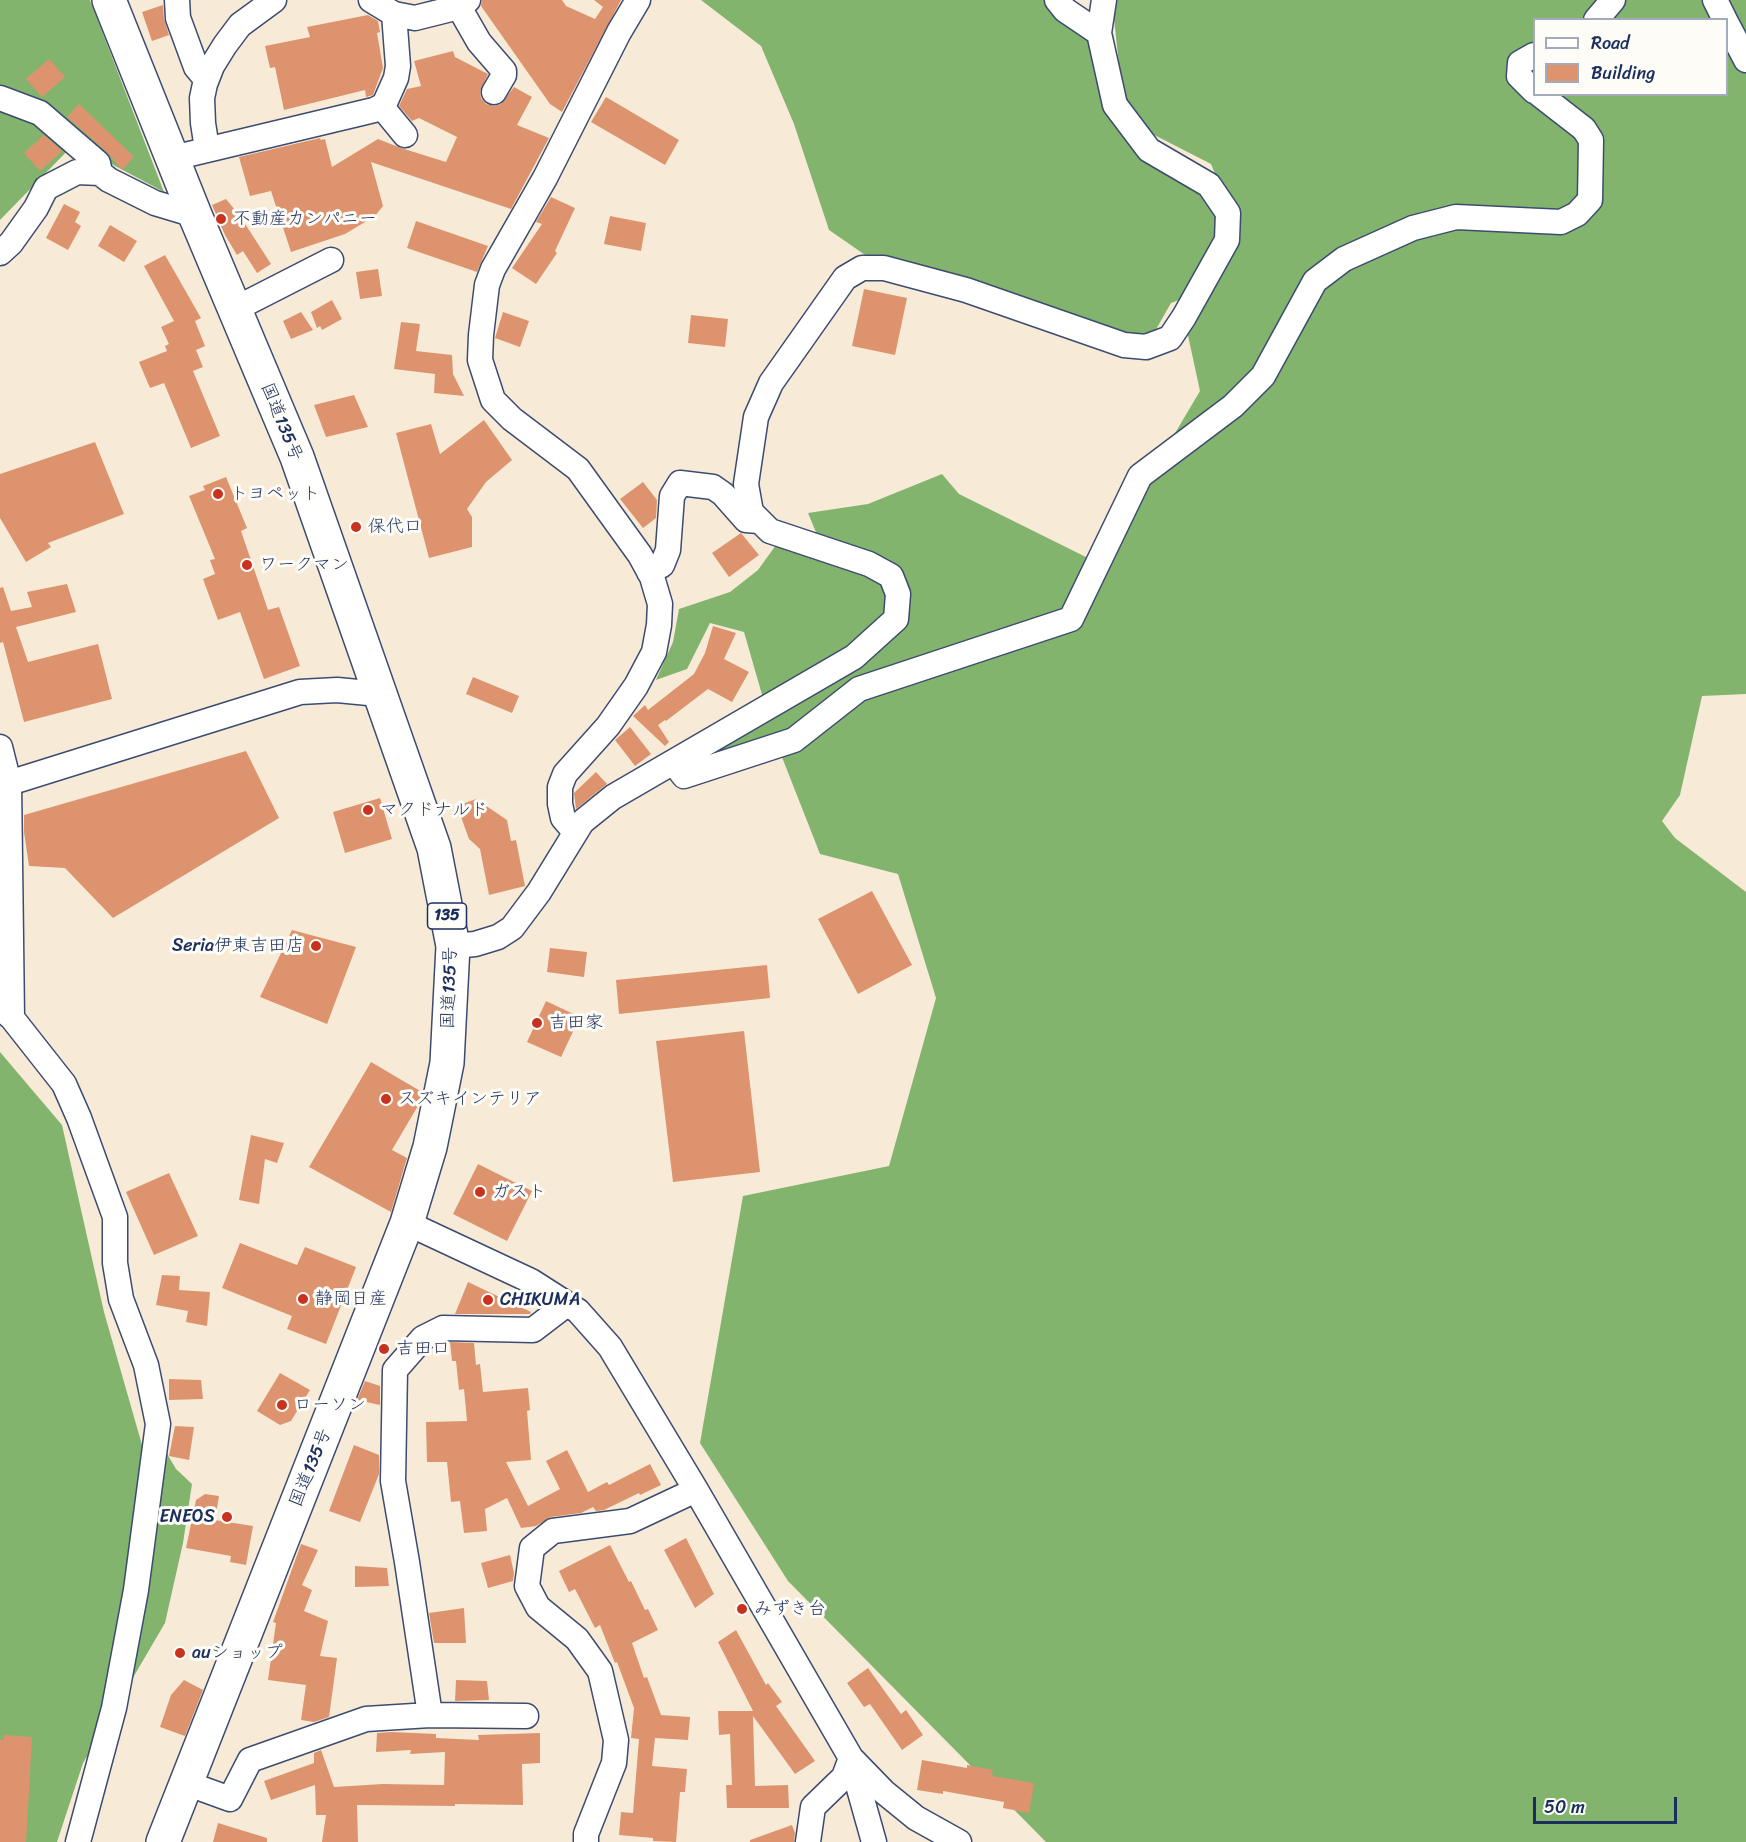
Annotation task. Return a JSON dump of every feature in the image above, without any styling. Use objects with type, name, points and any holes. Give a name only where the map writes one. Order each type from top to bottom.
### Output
[{"type":"highway","name":"国道135号","points":[[109,0],[195,215],[297,457],[434,848],[453,946],[447,1063],[430,1147],[407,1223],[163,1842]]},
{"type":"street","points":[[177,0],[178,18],[196,67],[207,79]]},
{"type":"street","points":[[207,149],[202,98],[207,79],[225,45],[240,25],[274,0]]},
{"type":"street","points":[[371,0],[394,14],[415,18],[433,15],[464,3],[479,42],[504,71],[494,92]]},
{"type":"street","points":[[575,832],[563,818],[560,787],[565,774],[608,726],[636,686],[654,652],[660,604],[650,572],[640,555],[578,469],[512,419],[493,400],[480,360],[487,285],[493,269],[545,178],[619,32],[638,0]]},
{"type":"street","points":[[1057,0],[1065,10],[1100,33]]},
{"type":"street","points":[[453,946],[476,944],[498,937],[512,928],[539,892],[582,822],[613,797],[854,657],[896,619],[898,594],[891,576],[869,564],[770,531],[751,512],[746,484],[756,417],[771,382],[844,278],[862,268],[884,268],[966,290],[1124,345],[1146,347],[1170,338],[1227,240],[1228,213],[1209,184],[1149,150],[1114,105],[1100,33],[1104,0]]},
{"type":"street","points":[[1598,18],[1613,0]]},
{"type":"street","points":[[1715,0],[1724,18]]},
{"type":"street","points":[[172,158],[318,124],[382,106],[396,78],[398,66],[394,14]]},
{"type":"street","points":[[1728,25],[1746,60]]},
{"type":"street","points":[[1533,56],[1520,63],[1519,76],[1533,90]]},
{"type":"street","points":[[673,762],[684,776],[794,740],[859,689],[1071,620],[1140,476],[1233,406],[1263,376],[1315,281],[1344,259],[1413,228],[1456,217],[1562,222],[1577,214],[1590,200],[1591,140],[1584,129],[1542,96]]},
{"type":"street","points":[[0,98],[40,113],[98,163],[100,173]]},
{"type":"street","points":[[382,106],[405,135]]},
{"type":"street","points":[[0,253],[11,243],[36,208],[46,188],[77,172],[100,173],[154,203],[195,215]]},
{"type":"street","points":[[235,309],[331,260]]},
{"type":"street","points":[[650,572],[662,566],[668,550],[672,496],[680,483],[713,487],[723,494],[746,520],[761,522]]},
{"type":"street","points":[[9,783],[300,692],[337,690],[379,694]]},
{"type":"street","points":[[0,747],[9,783],[6,1013],[64,1084],[116,1217],[115,1263],[121,1299],[146,1365],[158,1424],[136,1590],[114,1708],[78,1842]]},
{"type":"street","points":[[407,1223],[531,1281],[578,1311],[610,1347],[696,1490],[851,1758],[884,1792],[916,1818],[959,1842]]},
{"type":"street","points":[[430,1715],[393,1481],[395,1370],[423,1338],[443,1328],[533,1330],[567,1304]]},
{"type":"street","points":[[586,1842],[586,1834],[614,1763],[616,1740],[600,1671],[577,1640],[538,1607],[527,1586],[532,1548],[553,1531],[630,1521],[696,1490]]},
{"type":"street","points":[[186,1783],[230,1799],[250,1760],[366,1719],[430,1715],[526,1716]]},
{"type":"street","points":[[808,1842],[813,1807],[844,1777],[851,1758]]},
{"type":"street","points":[[851,1758],[874,1842]]},
{"type":"green space","points":[[0,0],[90,0],[164,192],[74,144],[0,220]]},
{"type":"green space","points":[[701,0],[1062,0],[1099,33],[1117,129],[1209,185],[1237,228],[1211,164],[1125,120],[1112,0],[1746,0],[1746,694],[1702,696],[1680,795],[1662,821],[1675,838],[1746,892],[1746,1842],[1046,1842],[788,1581],[700,1443],[743,1196],[889,1166],[936,998],[898,874],[820,854],[778,747],[706,758],[769,719],[744,632],[710,623],[687,669],[656,680],[673,642],[679,609],[730,592],[758,570],[776,545],[818,537],[808,513],[868,504],[942,474],[959,494],[1098,563],[1200,391],[1184,317],[1198,293],[1171,303],[1146,347],[884,268],[829,230],[794,124],[761,46]]},
{"type":"green space","points":[[0,1052],[62,1125],[104,1312],[142,1445],[159,1440],[176,1469],[192,1484],[183,1543],[165,1623],[83,1763],[57,1842],[0,1842]]},
{"type":"building","points":[[482,0],[562,0],[566,6],[595,19],[603,7],[594,0],[621,0],[562,112],[550,104],[481,6]]},
{"type":"building","points":[[163,5],[169,35],[152,41],[142,12]]},
{"type":"building","points":[[368,15],[378,21],[380,32],[377,33],[383,68],[373,95],[366,97],[365,90],[284,110],[275,67],[270,68],[265,46],[310,37],[307,27]]},
{"type":"building","points":[[453,51],[455,57],[488,74],[480,91],[481,98],[486,104],[494,106],[501,104],[514,87],[532,97],[517,125],[549,138],[511,209],[371,162],[383,206],[375,216],[345,234],[291,252],[271,191],[250,196],[239,157],[320,138],[325,139],[332,167],[378,139],[446,162],[457,137],[419,118],[412,121],[399,106],[407,89],[421,86],[414,61]]},
{"type":"building","points":[[49,59],[65,77],[42,97],[26,79]]},
{"type":"building","points":[[606,97],[679,140],[665,165],[591,122]]},
{"type":"building","points":[[79,104],[134,157],[122,170],[107,152],[67,117]]},
{"type":"building","points":[[44,135],[62,151],[40,171],[24,153]]},
{"type":"building","points":[[551,197],[575,208],[555,251],[557,253],[536,284],[512,268],[542,224],[536,222]]},
{"type":"building","points":[[226,199],[240,216],[271,264],[257,273],[243,251],[237,255],[212,205]]},
{"type":"building","points":[[64,204],[80,212],[75,222],[81,226],[68,250],[46,238]]},
{"type":"building","points":[[610,216],[646,223],[641,251],[604,244]]},
{"type":"building","points":[[416,221],[488,246],[477,272],[407,248]]},
{"type":"building","points":[[110,225],[137,241],[124,262],[98,246]]},
{"type":"building","points":[[165,255],[201,318],[195,321],[205,346],[196,350],[203,367],[193,371],[220,436],[191,448],[164,383],[150,388],[139,362],[167,351],[165,346],[169,344],[161,327],[174,321],[144,266]]},
{"type":"building","points":[[378,269],[382,296],[360,299],[356,272]]},
{"type":"building","points":[[864,289],[907,298],[895,355],[852,346]]},
{"type":"building","points":[[332,300],[342,319],[322,330],[320,326],[317,328],[311,312]]},
{"type":"building","points":[[301,312],[313,330],[291,339],[283,321]]},
{"type":"building","points":[[503,312],[529,321],[520,347],[495,338]]},
{"type":"building","points":[[691,315],[728,319],[725,347],[688,343]]},
{"type":"building","points":[[401,322],[420,324],[416,351],[452,355],[453,374],[464,396],[434,393],[435,374],[394,369]]},
{"type":"building","points":[[354,395],[368,427],[326,437],[314,405]]},
{"type":"building","points":[[484,420],[512,460],[486,482],[467,509],[472,517],[472,547],[429,558],[396,433],[431,424],[440,454]]},
{"type":"building","points":[[95,442],[124,514],[48,543],[51,547],[26,562],[0,518],[0,474]]},
{"type":"building","points":[[226,477],[247,528],[241,531],[268,610],[279,607],[300,666],[264,679],[240,612],[218,620],[203,579],[215,574],[210,560],[215,559],[189,496],[205,490],[203,486]]},
{"type":"building","points":[[643,482],[657,500],[656,518],[643,528],[620,499]]},
{"type":"building","points":[[741,533],[759,555],[729,577],[712,553]]},
{"type":"building","points":[[67,584],[76,612],[16,627],[28,662],[98,644],[112,699],[24,722],[3,642],[0,643],[0,588],[3,587],[11,611],[32,607],[27,592]]},
{"type":"building","points":[[713,626],[736,633],[724,659],[749,672],[732,702],[708,689],[658,725],[669,742],[665,746],[633,716],[645,705],[648,710],[694,674],[705,653]]},
{"type":"building","points":[[473,677],[519,696],[512,713],[466,694]]},
{"type":"building","points":[[630,727],[651,754],[635,766],[615,740]]},
{"type":"building","points":[[246,751],[279,818],[113,918],[65,868],[29,866],[24,815]]},
{"type":"building","points":[[596,772],[607,784],[576,809],[574,793]]},
{"type":"building","points":[[380,798],[392,839],[345,853],[333,812]]},
{"type":"building","points":[[476,799],[507,820],[511,841],[516,840],[525,886],[489,895],[480,849],[469,839],[457,806]]},
{"type":"building","points":[[872,891],[912,965],[858,994],[818,919]]},
{"type":"building","points":[[292,930],[356,947],[327,1024],[260,997]]},
{"type":"building","points":[[550,948],[587,952],[584,977],[547,972]]},
{"type":"building","points":[[767,965],[770,998],[619,1014],[616,980]]},
{"type":"building","points":[[546,1001],[580,1017],[561,1057],[527,1042]]},
{"type":"building","points":[[744,1031],[760,1172],[673,1182],[656,1041]]},
{"type":"building","points":[[371,1062],[422,1092],[419,1104],[392,1150],[407,1158],[391,1212],[309,1167]]},
{"type":"building","points":[[251,1135],[284,1143],[277,1163],[265,1159],[259,1204],[239,1200]]},
{"type":"building","points":[[478,1164],[532,1191],[507,1241],[453,1214]]},
{"type":"building","points":[[169,1173],[198,1236],[154,1255],[126,1192]]},
{"type":"building","points":[[240,1243],[297,1265],[305,1247],[356,1267],[326,1344],[287,1329],[292,1316],[222,1288]]},
{"type":"building","points":[[162,1275],[180,1276],[179,1290],[210,1292],[207,1326],[186,1322],[188,1311],[156,1305]]},
{"type":"building","points":[[468,1282],[531,1312],[530,1314],[455,1314]]},
{"type":"building","points":[[450,1342],[474,1343],[476,1365],[480,1364],[483,1392],[528,1388],[530,1410],[527,1411],[531,1460],[506,1462],[528,1506],[560,1489],[546,1461],[567,1450],[588,1492],[607,1482],[609,1485],[650,1464],[661,1485],[604,1510],[596,1511],[593,1507],[581,1513],[551,1517],[536,1526],[521,1528],[507,1498],[485,1509],[487,1531],[464,1533],[460,1501],[451,1502],[447,1462],[427,1462],[426,1422],[467,1421],[464,1389],[459,1390],[456,1361],[452,1361]]},
{"type":"building","points":[[280,1373],[310,1390],[291,1421],[280,1425],[257,1411]]},
{"type":"building","points":[[169,1379],[201,1380],[203,1399],[169,1400]]},
{"type":"building","points":[[365,1381],[380,1386],[380,1405],[357,1400]]},
{"type":"building","points":[[175,1426],[194,1427],[189,1460],[169,1456]]},
{"type":"building","points":[[354,1445],[379,1455],[379,1474],[360,1522],[329,1511]]},
{"type":"building","points":[[205,1494],[219,1496],[215,1520],[253,1526],[246,1565],[230,1562],[231,1556],[186,1548],[196,1500]]},
{"type":"building","points":[[686,1538],[714,1594],[695,1608],[664,1550]]},
{"type":"building","points":[[301,1544],[318,1550],[302,1585],[312,1590],[304,1611],[328,1621],[320,1656],[337,1658],[329,1717],[314,1722],[301,1720],[306,1685],[268,1680],[276,1623],[273,1622]]},
{"type":"building","points":[[610,1545],[658,1630],[632,1643],[644,1678],[647,1677],[661,1715],[690,1717],[688,1740],[655,1738],[652,1766],[687,1769],[685,1792],[680,1792],[676,1842],[653,1841],[653,1838],[619,1835],[621,1812],[633,1813],[639,1739],[631,1738],[634,1708],[600,1625],[595,1628],[575,1589],[569,1592],[559,1571]]},
{"type":"building","points":[[510,1555],[514,1573],[513,1581],[488,1588],[481,1563]]},
{"type":"building","points":[[355,1566],[387,1568],[389,1586],[355,1587]]},
{"type":"building","points":[[464,1608],[466,1643],[434,1643],[429,1613]]},
{"type":"building","points":[[736,1630],[766,1685],[768,1683],[782,1702],[776,1706],[815,1761],[795,1774],[753,1716],[755,1786],[788,1785],[789,1808],[727,1808],[726,1785],[732,1785],[730,1734],[719,1735],[718,1711],[753,1711],[718,1642]]},
{"type":"building","points":[[868,1668],[901,1714],[906,1710],[923,1735],[902,1750],[870,1704],[864,1707],[847,1683]]},
{"type":"building","points":[[184,1680],[203,1690],[185,1736],[160,1727],[171,1695]]},
{"type":"building","points":[[456,1680],[487,1681],[489,1700],[455,1701]]},
{"type":"building","points":[[377,1733],[436,1734],[436,1738],[479,1740],[478,1735],[540,1733],[540,1763],[522,1764],[523,1805],[357,1805],[358,1842],[322,1842],[326,1815],[316,1815],[315,1785],[271,1800],[264,1781],[314,1763],[314,1753],[321,1750],[334,1787],[383,1784],[444,1785],[445,1752],[410,1754],[411,1750],[376,1752]]},
{"type":"building","points":[[4,1735],[32,1737],[26,1842],[0,1842],[0,1740],[4,1740]]},
{"type":"building","points":[[922,1760],[993,1770],[992,1776],[1034,1783],[1029,1813],[1003,1808],[1004,1802],[943,1791],[943,1794],[917,1790]]},
{"type":"building","points":[[218,1823],[267,1838],[267,1842],[213,1842]]},
{"type":"building","points":[[792,1825],[795,1833],[794,1842],[750,1842],[750,1840]]},
{"type":"place","name":"不動産カンパニー","points":[[221,219]]},
{"type":"place","name":"トヨペット","points":[[218,494]]},
{"type":"place","name":"保代口","points":[[356,527]]},
{"type":"place","name":"ワークマン","points":[[247,565]]},
{"type":"place","name":"マクドナルド","points":[[368,810]]},
{"type":"place","name":"Seria伊東吉田店","points":[[316,946]]},
{"type":"place","name":"吉田家","points":[[537,1023]]},
{"type":"place","name":"スズキインテリア","points":[[386,1099]]},
{"type":"place","name":"ガスト","points":[[480,1192]]},
{"type":"place","name":"静岡日産","points":[[303,1299]]},
{"type":"place","name":"CHIKUMA","points":[[488,1300]]},
{"type":"place","name":"吉田口","points":[[384,1349]]},
{"type":"place","name":"ローソン","points":[[282,1405]]},
{"type":"place","name":"ENEOS","points":[[227,1517]]},
{"type":"place","name":"みずき台","points":[[742,1609]]},
{"type":"place","name":"auショップ","points":[[180,1653]]}]
